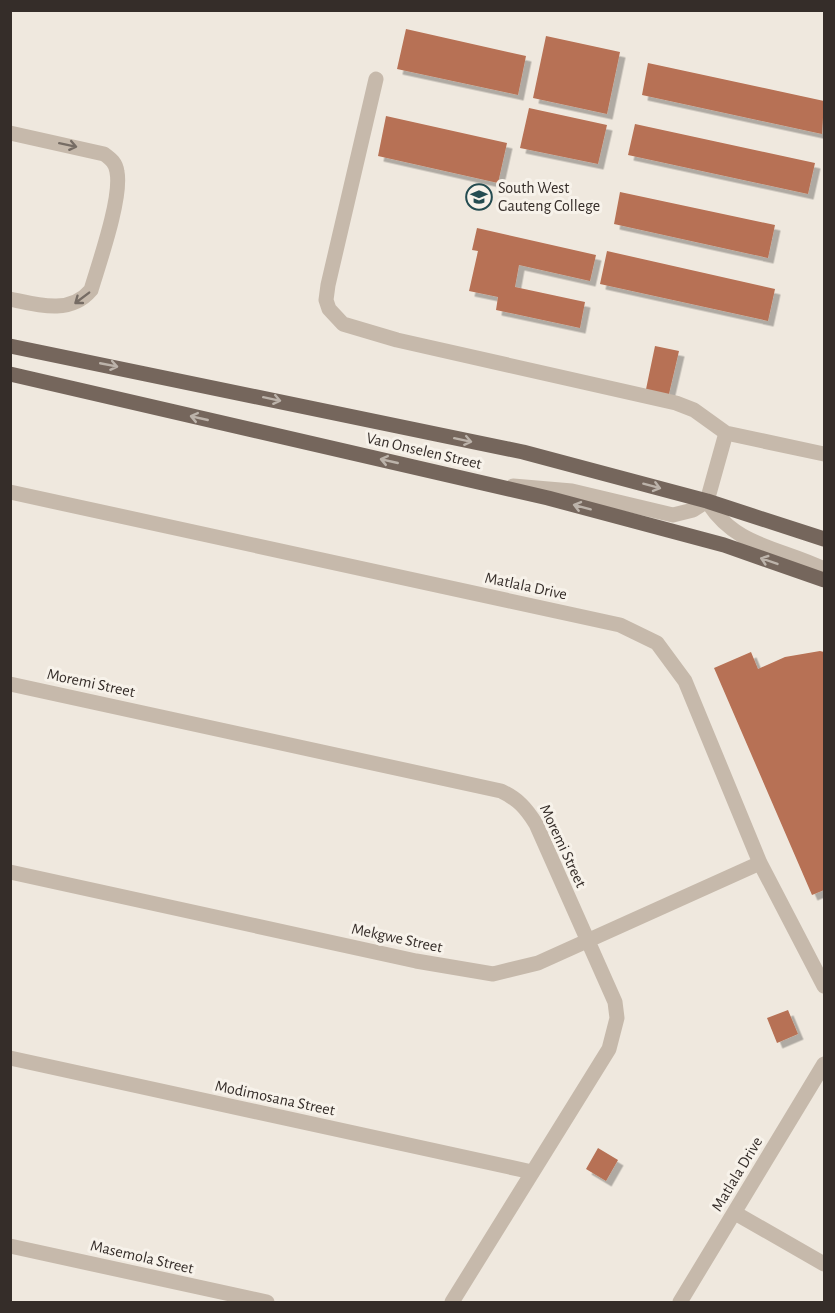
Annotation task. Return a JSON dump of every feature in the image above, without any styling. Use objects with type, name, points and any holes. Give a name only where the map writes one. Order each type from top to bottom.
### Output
[{"type":"main road","name":"Van Onselen Street","points":[[10,346],[523,452],[707,501],[825,539]]},
{"type":"main road","name":"Van Onselen Street","points":[[10,374],[487,484],[724,545],[825,580]]},
{"type":"street","points":[[376,79],[328,285],[326,300],[334,317],[343,324],[397,340],[676,404],[703,416],[726,433],[825,454]]},
{"type":"street","points":[[10,133],[104,154],[113,160],[117,171],[118,189],[91,290],[84,298],[59,307],[10,299]]},
{"type":"street","points":[[487,484],[572,491],[673,515],[693,510],[707,501],[726,433]]},
{"type":"street","name":"Matlala Drive","points":[[10,492],[620,625],[657,643],[685,681],[760,863],[825,986]]},
{"type":"street","points":[[707,501],[716,515],[737,534],[825,569]]},
{"type":"street","name":"Moremi Street","points":[[10,684],[501,791],[525,807],[536,824],[586,942],[615,1002],[617,1018],[609,1050],[452,1302]]},
{"type":"street","name":"Mekgwe Street","points":[[10,872],[471,972],[493,974],[511,971],[586,942],[760,863]]},
{"type":"street","name":"Modimosana Street","points":[[10,1058],[532,1172]]},
{"type":"street","name":"Matlala Drive","points":[[680,1302],[825,1065]]},
{"type":"street","points":[[735,1213],[825,1264]]},
{"type":"street","name":"Masemola Street","points":[[10,1246],[267,1302]]},
{"type":"building","points":[[406,29],[526,56],[518,95],[397,69]]},
{"type":"building","points":[[546,36],[620,52],[607,114],[533,98]]},
{"type":"building","points":[[648,63],[824,101],[822,134],[642,95]]},
{"type":"building","points":[[529,108],[607,125],[598,164],[520,148]]},
{"type":"building","points":[[386,116],[507,143],[498,183],[378,156]]},
{"type":"building","points":[[635,124],[815,163],[808,194],[628,155]]},
{"type":"building","points":[[620,192],[775,225],[768,258],[614,224]]},
{"type":"building","points":[[477,228],[596,255],[590,281],[519,265],[515,287],[585,302],[580,328],[496,310],[498,297],[469,291],[478,251],[472,250]]},
{"type":"building","points":[[607,251],[775,289],[768,321],[600,284]]},
{"type":"building","points":[[655,346],[679,351],[668,398],[645,394]]},
{"type":"building","points":[[751,652],[758,669],[785,657],[824,652],[824,890],[812,895],[714,668]]},
{"type":"building","points":[[788,1010],[798,1034],[777,1043],[767,1018]]},
{"type":"building","points":[[598,1148],[618,1160],[606,1181],[586,1169]]},
{"type":"place","name":"South West Gauteng College","points":[[479,197]]}]
